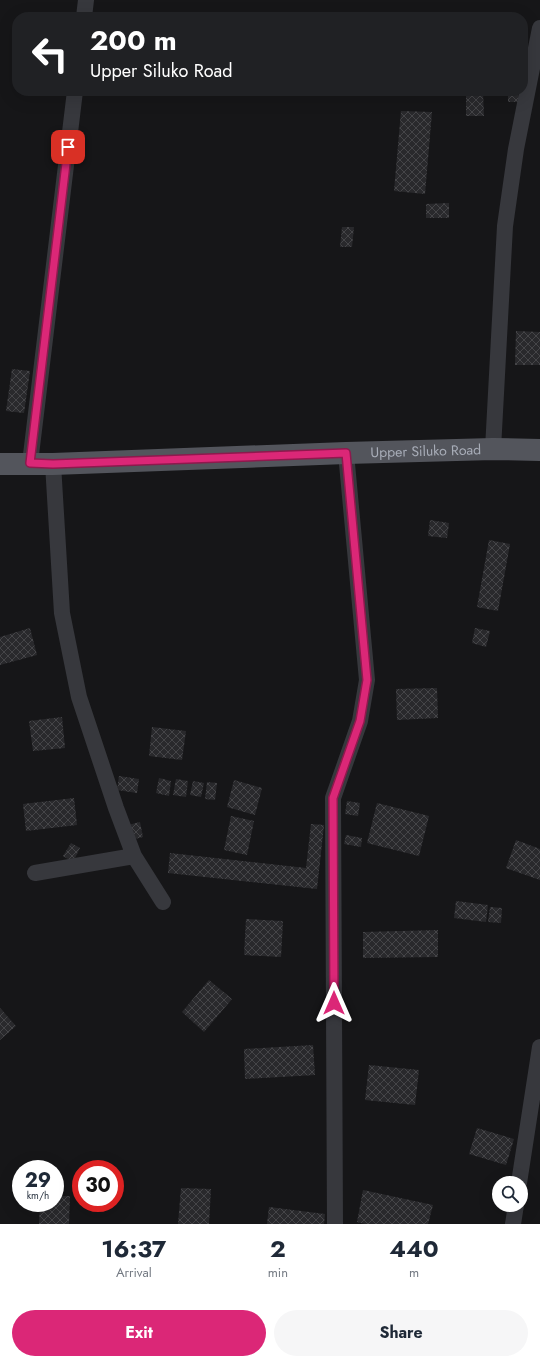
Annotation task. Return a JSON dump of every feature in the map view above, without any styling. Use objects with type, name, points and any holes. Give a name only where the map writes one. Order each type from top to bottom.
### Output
[{"type":"main road","name":"Upper Siluko Road","points":[[0,464],[53,464],[493,448],[540,450]]},
{"type":"street","points":[[85,12],[86,0]]},
{"type":"street","points":[[528,88],[540,28]]},
{"type":"street","points":[[30,463],[74,96]]},
{"type":"street","points":[[493,448],[506,226],[516,149],[527,96]]},
{"type":"street","points":[[335,1224],[333,798],[360,721],[367,680],[346,453]]},
{"type":"street","points":[[53,464],[62,613],[78,689],[116,808],[134,856],[163,902]]},
{"type":"street","points":[[117,857],[35,873],[134,856]]},
{"type":"street","points":[[520,1176],[540,1047]]},
{"type":"street","points":[[513,1224],[515,1212]]},
{"type":"building","points":[[466,96],[483,96],[484,116],[466,116]]},
{"type":"building","points":[[508,96],[518,96],[518,102],[508,102]]},
{"type":"building","points":[[401,111],[432,112],[425,194],[394,191]]},
{"type":"building","points":[[449,203],[449,218],[426,218],[426,204]]},
{"type":"building","points":[[342,227],[354,227],[352,247],[340,247]]},
{"type":"building","points":[[516,331],[540,332],[540,365],[515,365]]},
{"type":"building","points":[[12,369],[30,371],[24,413],[6,411]]},
{"type":"building","points":[[430,520],[449,523],[447,538],[428,536]]},
{"type":"building","points":[[489,540],[510,544],[498,611],[477,607]]},
{"type":"building","points":[[30,628],[37,655],[0,665],[0,637]]},
{"type":"building","points":[[475,628],[490,631],[486,647],[472,643]]},
{"type":"building","points":[[437,688],[438,718],[397,720],[396,689]]},
{"type":"building","points":[[62,717],[65,748],[33,751],[29,721]]},
{"type":"building","points":[[152,727],[186,731],[182,760],[149,756]]},
{"type":"building","points":[[119,776],[139,779],[137,793],[117,790]]},
{"type":"building","points":[[159,778],[171,781],[169,796],[156,793]]},
{"type":"building","points":[[176,779],[188,781],[186,797],[173,795]]},
{"type":"building","points":[[234,780],[262,788],[255,815],[227,807]]},
{"type":"building","points":[[193,781],[204,783],[201,797],[190,795]]},
{"type":"building","points":[[207,782],[217,783],[215,800],[205,799]]},
{"type":"building","points":[[74,798],[77,825],[26,831],[23,804]]},
{"type":"building","points":[[347,801],[360,803],[358,816],[345,814]]},
{"type":"building","points":[[377,803],[429,816],[419,856],[367,843]]},
{"type":"building","points":[[231,816],[254,821],[247,855],[224,850]]},
{"type":"building","points":[[140,822],[143,837],[131,840],[128,825]]},
{"type":"building","points":[[311,824],[324,825],[317,889],[168,873],[170,853],[306,868]]},
{"type":"building","points":[[346,835],[362,838],[361,847],[344,844]]},
{"type":"building","points":[[516,840],[540,849],[540,880],[506,868]]},
{"type":"building","points":[[71,843],[80,848],[73,862],[63,856]]},
{"type":"building","points":[[456,901],[488,905],[486,922],[454,918]]},
{"type":"building","points":[[490,907],[502,908],[501,923],[488,922]]},
{"type":"building","points":[[246,919],[283,921],[281,957],[244,955]]},
{"type":"building","points":[[438,930],[438,957],[363,958],[363,932]]},
{"type":"building","points":[[209,980],[232,999],[204,1032],[182,1012]]},
{"type":"building","points":[[0,1008],[16,1026],[0,1040]]},
{"type":"building","points":[[313,1045],[315,1075],[245,1079],[244,1049]]},
{"type":"building","points":[[369,1065],[419,1070],[415,1105],[365,1100]]},
{"type":"building","points":[[477,1128],[514,1139],[506,1165],[469,1154]]},
{"type":"building","points":[[181,1188],[211,1189],[209,1224],[178,1224]]},
{"type":"building","points":[[363,1190],[433,1205],[428,1224],[365,1224],[357,1222]]},
{"type":"building","points":[[64,1196],[70,1196],[69,1224],[39,1224],[40,1212],[64,1212]]},
{"type":"building","points":[[269,1207],[325,1214],[324,1224],[267,1224]]},
{"type":"route","points":[[68,147],[30,463],[53,464],[346,453],[367,680],[360,721],[333,798],[334,1003]]}]
